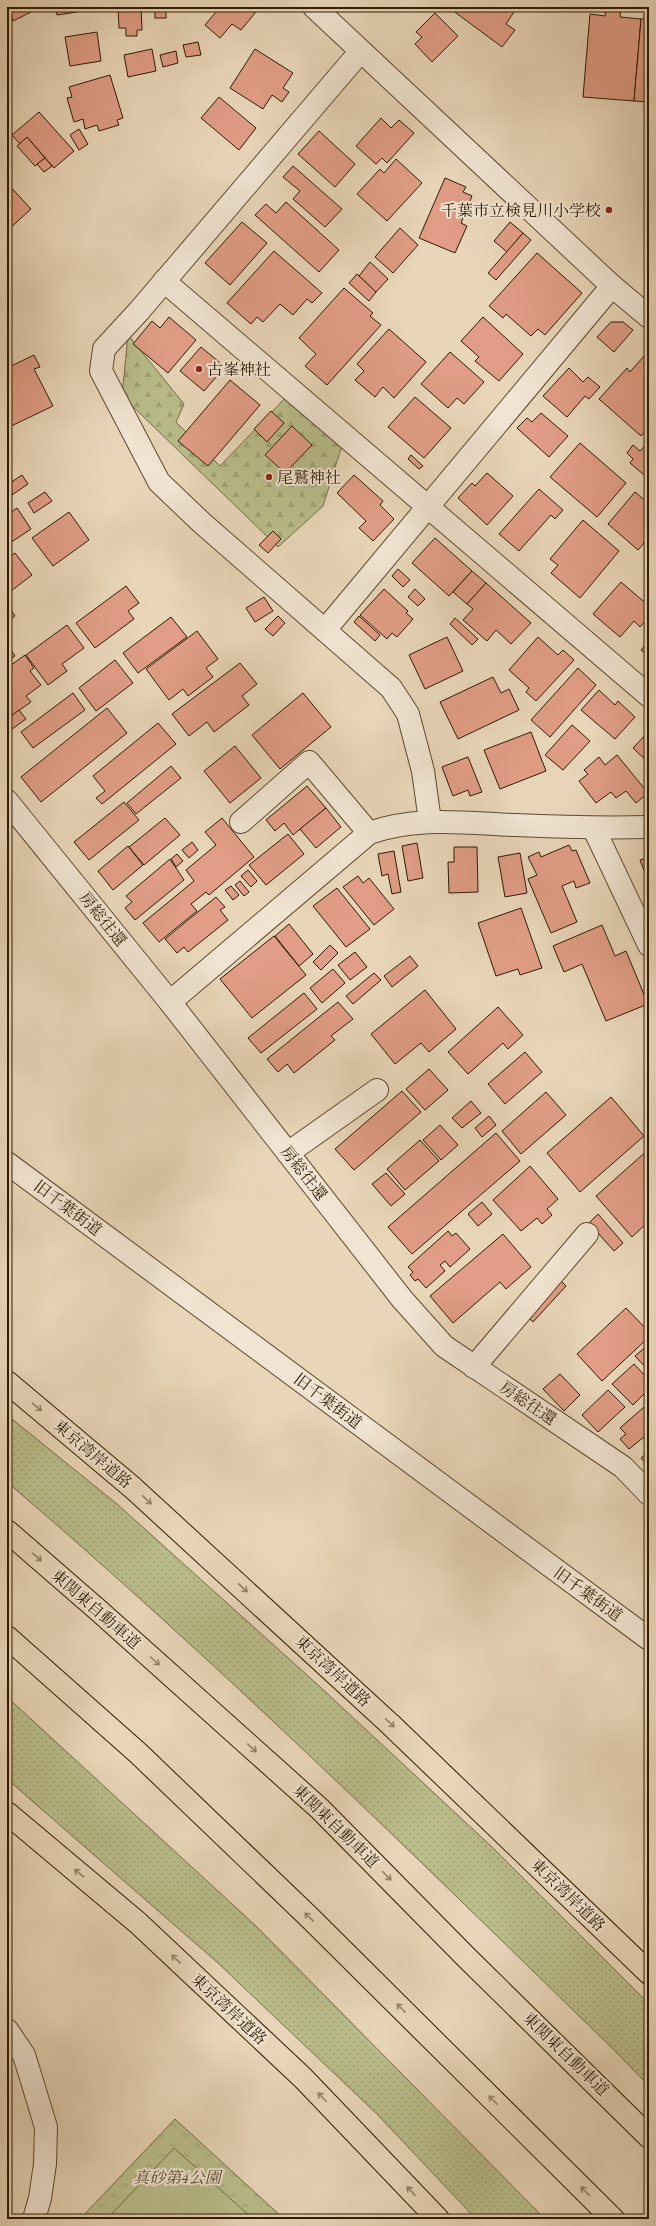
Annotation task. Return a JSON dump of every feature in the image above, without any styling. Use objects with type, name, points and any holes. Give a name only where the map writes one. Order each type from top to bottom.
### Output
[{"type":"highway","name":"東京湾岸道路","points":[[7,1382],[133,1488],[390,1724],[649,1973]]},
{"type":"highway","name":"東関東自動車道","points":[[7,1532],[104,1615],[320,1809],[466,1957],[649,2137]]},
{"type":"highway","points":[[7,1637],[138,1753],[309,1917],[613,2219]]},
{"type":"highway","name":"東京湾岸道路","points":[[7,1813],[138,1923],[298,2072],[438,2219]]},
{"type":"street","points":[[314,7],[360,52],[612,286],[649,317]]},
{"type":"street","points":[[360,52],[104,349],[101,371],[159,482],[202,523],[391,688],[408,714],[423,771],[430,821]]},
{"type":"street","points":[[164,281],[649,696]]},
{"type":"street","points":[[325,630],[429,508],[612,286]]},
{"type":"street","points":[[240,822],[309,762],[369,833]]},
{"type":"street","name":"房総往還","points":[[7,802],[170,1002],[402,1299],[444,1346],[623,1467],[649,1494]]},
{"type":"street","points":[[170,1002],[369,833],[384,827],[430,821],[594,828],[649,827]]},
{"type":"street","points":[[594,828],[649,945]]},
{"type":"street","points":[[288,1153],[377,1090]]},
{"type":"street","name":"旧千葉街道","points":[[7,1163],[649,1639]]},
{"type":"street","points":[[474,1366],[587,1234]]},
{"type":"street","points":[[7,2030],[24,2055],[46,2127],[45,2164],[40,2198],[34,2219]]},
{"type":"green space","name":"尾鷲神社","points":[[128,335],[184,404],[176,422],[220,466],[289,394],[343,442],[323,506],[278,547],[122,396]]},
{"type":"green space","points":[[7,1415],[117,1504],[318,1685],[492,1847],[649,2004],[649,2086],[613,2049],[390,1832],[315,1761],[163,1619],[7,1482]]},
{"type":"green space","points":[[7,1697],[257,1927],[545,2219],[476,2219],[377,2114],[218,1963],[7,1779]]},
{"type":"green space","name":"真砂第4公園","points":[[175,2119],[284,2219],[80,2219]]},
{"type":"green space","points":[[174,2148],[253,2219],[107,2219]]},
{"type":"building","points":[[7,7],[29,7],[31,12],[13,21]]},
{"type":"building","points":[[37,7],[55,7],[38,10]]},
{"type":"building","points":[[55,7],[76,7],[77,12],[57,15]]},
{"type":"building","points":[[118,7],[141,7],[142,30],[137,30],[137,36],[126,36],[126,28],[119,28]]},
{"type":"building","points":[[155,7],[166,7],[166,18],[155,18]]},
{"type":"building","points":[[220,7],[260,7],[241,30],[232,24],[220,38],[205,25]]},
{"type":"building","points":[[448,7],[514,7],[516,9],[506,24],[515,30],[502,47]]},
{"type":"building","points":[[606,7],[621,7],[620,17],[641,19],[634,101],[583,97],[590,14],[605,16]]},
{"type":"building","points":[[435,13],[458,36],[432,62],[415,44],[422,37],[416,32]]},
{"type":"building","points":[[641,19],[649,19],[649,102],[634,101]]},
{"type":"building","points":[[97,32],[101,61],[70,66],[65,37]]},
{"type":"building","points":[[198,42],[201,55],[186,57],[183,45]]},
{"type":"building","points":[[152,49],[156,71],[128,77],[124,55]]},
{"type":"building","points":[[255,49],[293,73],[283,88],[289,92],[282,102],[272,95],[263,109],[230,88]]},
{"type":"building","points":[[176,51],[178,63],[163,67],[160,55]]},
{"type":"building","points":[[110,75],[123,118],[117,120],[119,125],[99,131],[97,125],[85,129],[83,119],[74,122],[67,98],[72,97],[69,87]]},
{"type":"building","points":[[219,97],[256,128],[239,150],[201,118]]},
{"type":"building","points":[[39,112],[74,151],[54,168],[27,137],[20,144],[12,135]]},
{"type":"building","points":[[381,118],[391,128],[399,120],[414,133],[387,163],[382,158],[376,164],[356,146]]},
{"type":"building","points":[[79,129],[88,144],[79,150],[70,135]]},
{"type":"building","points":[[319,131],[355,164],[335,187],[298,154]]},
{"type":"building","points":[[27,137],[45,158],[35,166],[17,146]]},
{"type":"building","points":[[45,158],[52,166],[44,172],[37,164]]},
{"type":"building","points":[[396,159],[422,183],[387,221],[357,194],[380,169],[384,173]]},
{"type":"building","points":[[293,166],[342,209],[325,227],[293,199],[300,191],[283,177]]},
{"type":"building","points":[[445,178],[466,187],[463,192],[472,196],[461,223],[467,226],[455,253],[419,238]]},
{"type":"building","points":[[7,183],[31,209],[7,231]]},
{"type":"building","points":[[286,202],[339,250],[319,272],[255,215],[266,204],[276,213]]},
{"type":"building","points":[[242,222],[267,243],[230,285],[205,263]]},
{"type":"building","points":[[510,222],[523,233],[507,252],[494,241]]},
{"type":"building","points":[[400,228],[418,245],[393,273],[375,257]]},
{"type":"building","points":[[523,233],[531,240],[496,280],[488,273]]},
{"type":"building","points":[[274,251],[322,293],[312,303],[307,299],[293,315],[280,304],[263,322],[257,317],[251,324],[227,303]]},
{"type":"building","points":[[537,253],[582,293],[545,335],[538,329],[531,336],[506,314],[503,318],[489,306]]},
{"type":"building","points":[[370,262],[388,279],[376,292],[359,276]]},
{"type":"building","points":[[357,274],[376,292],[369,301],[349,283]]},
{"type":"building","points":[[344,288],[373,313],[370,316],[381,325],[327,385],[305,366],[316,354],[299,338]]},
{"type":"building","points":[[169,317],[196,340],[168,373],[133,344],[152,321],[160,328]]},
{"type":"building","points":[[483,317],[523,354],[499,381],[475,361],[479,357],[461,341]]},
{"type":"building","points":[[611,322],[623,322],[633,330],[614,352],[597,337]]},
{"type":"building","points":[[389,329],[426,362],[394,398],[383,387],[375,397],[355,380],[364,371],[357,364]]},
{"type":"building","points":[[201,347],[225,367],[204,391],[180,371]]},
{"type":"building","points":[[450,352],[484,382],[464,404],[457,398],[448,408],[421,384]]},
{"type":"building","points":[[34,355],[40,367],[34,369],[53,406],[7,428],[7,368]]},
{"type":"building","points":[[644,356],[649,360],[649,427],[641,436],[599,399],[627,368],[630,372]]},
{"type":"building","points":[[569,368],[583,382],[588,377],[600,387],[589,399],[585,396],[567,417],[543,396]]},
{"type":"building","points":[[230,380],[260,405],[208,466],[178,441]]},
{"type":"building","points":[[415,397],[451,428],[424,458],[388,427]]},
{"type":"building","points":[[271,411],[284,423],[267,442],[254,429]]},
{"type":"building","points":[[541,413],[568,436],[549,457],[517,428],[527,418],[532,422]]},
{"type":"building","points":[[292,426],[312,445],[285,473],[265,455]]},
{"type":"building","points":[[649,441],[649,479],[630,463],[633,459],[627,453],[633,445],[640,451]]},
{"type":"building","points":[[580,443],[626,483],[597,517],[550,477]]},
{"type":"building","points":[[411,455],[423,466],[419,469],[408,459]]},
{"type":"building","points":[[487,473],[513,496],[487,525],[458,498],[472,483],[475,486]]},
{"type":"building","points":[[22,475],[28,484],[12,495],[7,485]]},
{"type":"building","points":[[354,475],[383,501],[380,505],[394,519],[373,541],[359,528],[366,521],[337,493]]},
{"type":"building","points":[[649,479],[649,487],[645,484]]},
{"type":"building","points":[[539,489],[563,510],[555,519],[551,515],[519,551],[499,534]]},
{"type":"building","points":[[45,492],[52,501],[34,513],[28,503]]},
{"type":"building","points":[[635,492],[649,504],[649,537],[638,550],[608,524]]},
{"type":"building","points":[[17,508],[31,529],[7,545],[7,515]]},
{"type":"building","points":[[69,512],[89,540],[53,566],[32,538]]},
{"type":"building","points":[[583,520],[619,551],[580,598],[551,573],[558,565],[550,559]]},
{"type":"building","points":[[273,531],[281,539],[268,553],[259,545]]},
{"type":"building","points":[[435,538],[472,571],[449,596],[412,563]]},
{"type":"building","points":[[15,553],[32,575],[7,594],[7,559]]},
{"type":"building","points":[[398,569],[410,580],[403,587],[392,576]]},
{"type":"building","points":[[472,571],[486,583],[467,604],[453,592]]},
{"type":"building","points":[[621,582],[649,606],[649,617],[640,627],[634,621],[620,637],[593,614]]},
{"type":"building","points":[[486,583],[531,623],[511,644],[496,630],[487,641],[463,620],[473,609],[467,604]]},
{"type":"building","points":[[126,586],[139,603],[128,611],[134,619],[95,648],[76,623]]},
{"type":"building","points":[[384,589],[408,611],[406,613],[413,619],[397,637],[392,633],[387,639],[360,615]]},
{"type":"building","points":[[415,589],[425,599],[418,606],[408,597]]},
{"type":"building","points":[[264,597],[273,611],[255,622],[246,608]]},
{"type":"building","points":[[7,604],[15,616],[7,622]]},
{"type":"building","points":[[278,616],[285,623],[273,636],[265,629]]},
{"type":"building","points":[[359,616],[380,635],[375,641],[354,622]]},
{"type":"building","points":[[171,617],[187,637],[138,673],[123,653]]},
{"type":"building","points":[[455,618],[478,639],[472,645],[450,624]]},
{"type":"building","points":[[67,625],[84,648],[62,664],[67,671],[48,685],[26,655]]},
{"type":"building","points":[[197,631],[218,659],[206,668],[213,677],[188,696],[183,689],[169,700],[146,669]]},
{"type":"building","points":[[447,637],[463,671],[425,689],[409,655]]},
{"type":"building","points":[[538,637],[558,655],[563,650],[574,660],[536,701],[526,692],[529,688],[509,670]]},
{"type":"building","points":[[649,641],[649,657],[641,650]]},
{"type":"building","points":[[7,644],[15,656],[7,662]]},
{"type":"building","points":[[25,655],[34,668],[30,671],[41,685],[26,696],[31,702],[7,719],[7,668]]},
{"type":"building","points":[[115,660],[133,683],[96,711],[79,688]]},
{"type":"building","points":[[240,663],[257,684],[242,696],[249,705],[214,732],[207,722],[189,736],[172,714]]},
{"type":"building","points":[[578,668],[596,685],[550,737],[531,720]]},
{"type":"building","points":[[493,677],[501,693],[509,689],[519,710],[458,739],[440,702]]},
{"type":"building","points":[[599,690],[615,705],[618,701],[635,717],[615,739],[581,710]]},
{"type":"building","points":[[73,693],[85,710],[33,748],[21,732]]},
{"type":"building","points":[[303,693],[331,727],[280,769],[252,735]]},
{"type":"building","points":[[107,708],[127,733],[41,802],[21,777]]},
{"type":"building","points":[[19,710],[26,719],[8,732],[7,719]]},
{"type":"building","points":[[158,723],[176,744],[102,804],[96,798],[105,791],[93,776]]},
{"type":"building","points":[[572,725],[590,741],[563,770],[545,755]]},
{"type":"building","points":[[649,731],[649,763],[633,748]]},
{"type":"building","points":[[531,732],[546,771],[500,789],[484,750]]},
{"type":"building","points":[[235,746],[261,778],[230,803],[204,771]]},
{"type":"building","points":[[617,755],[648,793],[636,803],[626,791],[616,798],[611,792],[596,803],[579,781],[588,774],[584,770],[599,757],[605,765]]},
{"type":"building","points":[[468,757],[482,792],[470,796],[468,790],[453,796],[442,767]]},
{"type":"building","points":[[171,766],[181,778],[136,814],[127,803]]},
{"type":"building","points":[[307,786],[326,808],[293,835],[284,823],[275,831],[266,820]]},
{"type":"building","points":[[124,802],[139,820],[89,860],[74,842]]},
{"type":"building","points":[[326,808],[341,827],[316,848],[300,829]]},
{"type":"building","points":[[165,818],[180,835],[144,865],[129,847]]},
{"type":"building","points":[[222,818],[254,857],[209,895],[206,892],[191,904],[197,911],[159,942],[143,923],[194,881],[186,870],[216,845],[205,832]]},
{"type":"building","points":[[288,834],[304,854],[266,885],[249,865]]},
{"type":"building","points":[[192,842],[198,850],[189,858],[182,850]]},
{"type":"building","points":[[417,843],[423,878],[408,881],[402,846]]},
{"type":"building","points":[[569,845],[572,851],[576,850],[590,883],[576,888],[574,881],[562,886],[577,922],[551,933],[528,879],[537,875],[528,857],[539,852],[541,857]]},
{"type":"building","points":[[128,846],[143,865],[113,890],[98,871]]},
{"type":"building","points":[[454,847],[477,847],[478,892],[449,893],[448,862],[454,862]]},
{"type":"building","points":[[394,851],[401,892],[392,894],[388,874],[382,876],[378,854]]},
{"type":"building","points":[[520,853],[527,893],[505,897],[498,857]]},
{"type":"building","points":[[177,854],[183,861],[176,867],[171,859]]},
{"type":"building","points":[[649,857],[649,872],[645,873],[640,860]]},
{"type":"building","points":[[170,859],[184,880],[135,920],[125,908],[132,902],[126,896]]},
{"type":"building","points":[[248,870],[257,881],[251,887],[241,876]]},
{"type":"building","points":[[358,876],[363,883],[369,878],[394,909],[374,925],[343,887]]},
{"type":"building","points":[[240,881],[249,892],[244,896],[235,885]]},
{"type":"building","points":[[231,886],[239,895],[233,900],[225,890]]},
{"type":"building","points":[[337,888],[370,929],[346,947],[313,906]]},
{"type":"building","points":[[649,890],[649,905],[644,892]]},
{"type":"building","points":[[216,897],[225,907],[220,910],[228,920],[188,952],[184,947],[177,953],[165,939]]},
{"type":"building","points":[[521,908],[542,968],[520,975],[518,969],[496,976],[478,923]]},
{"type":"building","points":[[289,924],[313,954],[299,966],[275,936]]},
{"type":"building","points":[[602,925],[615,956],[626,951],[648,1004],[606,1021],[582,964],[564,972],[553,946]]},
{"type":"building","points":[[274,936],[306,975],[252,1018],[220,979]]},
{"type":"building","points":[[330,945],[338,953],[321,970],[313,962]]},
{"type":"building","points":[[355,952],[367,967],[350,980],[338,965]]},
{"type":"building","points":[[410,956],[418,966],[392,987],[384,976]]},
{"type":"building","points":[[333,969],[345,983],[322,1003],[310,988]]},
{"type":"building","points":[[374,973],[381,980],[353,1004],[346,996]]},
{"type":"building","points":[[425,990],[456,1029],[429,1052],[421,1043],[395,1064],[371,1034]]},
{"type":"building","points":[[304,993],[317,1009],[261,1053],[248,1038]]},
{"type":"building","points":[[338,1002],[353,1019],[331,1036],[335,1040],[294,1073],[287,1064],[278,1072],[267,1059]]},
{"type":"building","points":[[498,1007],[523,1035],[508,1049],[503,1043],[468,1074],[448,1052]]},
{"type":"building","points":[[525,1052],[542,1072],[505,1104],[488,1084]]},
{"type":"building","points":[[429,1069],[448,1090],[425,1110],[406,1089]]},
{"type":"building","points":[[402,1091],[421,1112],[354,1170],[335,1149]]},
{"type":"building","points":[[546,1092],[566,1115],[521,1154],[502,1131]]},
{"type":"building","points":[[611,1097],[644,1136],[580,1192],[547,1153]]},
{"type":"building","points":[[471,1101],[481,1113],[462,1128],[452,1118]]},
{"type":"building","points":[[489,1116],[496,1125],[482,1137],[475,1128]]},
{"type":"building","points":[[440,1125],[458,1145],[441,1160],[423,1140]]},
{"type":"building","points":[[496,1133],[520,1161],[412,1254],[388,1227]]},
{"type":"building","points":[[420,1140],[439,1161],[405,1190],[387,1169]]},
{"type":"building","points":[[649,1149],[649,1221],[632,1237],[596,1196]]},
{"type":"building","points":[[530,1166],[558,1199],[547,1209],[552,1215],[542,1224],[537,1218],[521,1231],[493,1200]]},
{"type":"building","points":[[386,1173],[405,1194],[391,1206],[372,1184]]},
{"type":"building","points":[[482,1202],[492,1214],[478,1226],[468,1214]]},
{"type":"building","points":[[598,1214],[623,1243],[614,1251],[589,1223]]},
{"type":"building","points":[[448,1231],[452,1236],[456,1233],[470,1249],[450,1267],[445,1261],[440,1265],[445,1271],[426,1288],[418,1279],[415,1281],[410,1275],[413,1272],[408,1267]]},
{"type":"building","points":[[503,1234],[531,1267],[506,1289],[500,1282],[453,1323],[430,1296]]},
{"type":"building","points":[[558,1278],[566,1286],[533,1322],[524,1313]]},
{"type":"building","points":[[626,1308],[649,1332],[649,1337],[602,1381],[577,1354]]},
{"type":"building","points":[[649,1344],[649,1371],[635,1356]]},
{"type":"building","points":[[634,1364],[649,1380],[649,1389],[633,1405],[612,1384]]},
{"type":"building","points":[[560,1374],[580,1395],[564,1411],[543,1389]]},
{"type":"building","points":[[608,1390],[625,1407],[598,1432],[582,1415]]},
{"type":"building","points":[[644,1407],[649,1412],[649,1433],[629,1449],[620,1439],[626,1434],[620,1428]]},
{"type":"building","points":[[649,1451],[649,1466],[648,1466],[641,1458]]},
{"type":"building","points":[[7,2160],[12,2161],[7,2181]]},
{"type":"place","name":"千葉市立検見川小学校","points":[[609,210]]},
{"type":"place","name":"古峯神社","points":[[199,369]]},
{"type":"place","name":"尾鷲神社","points":[[269,477]]}]
